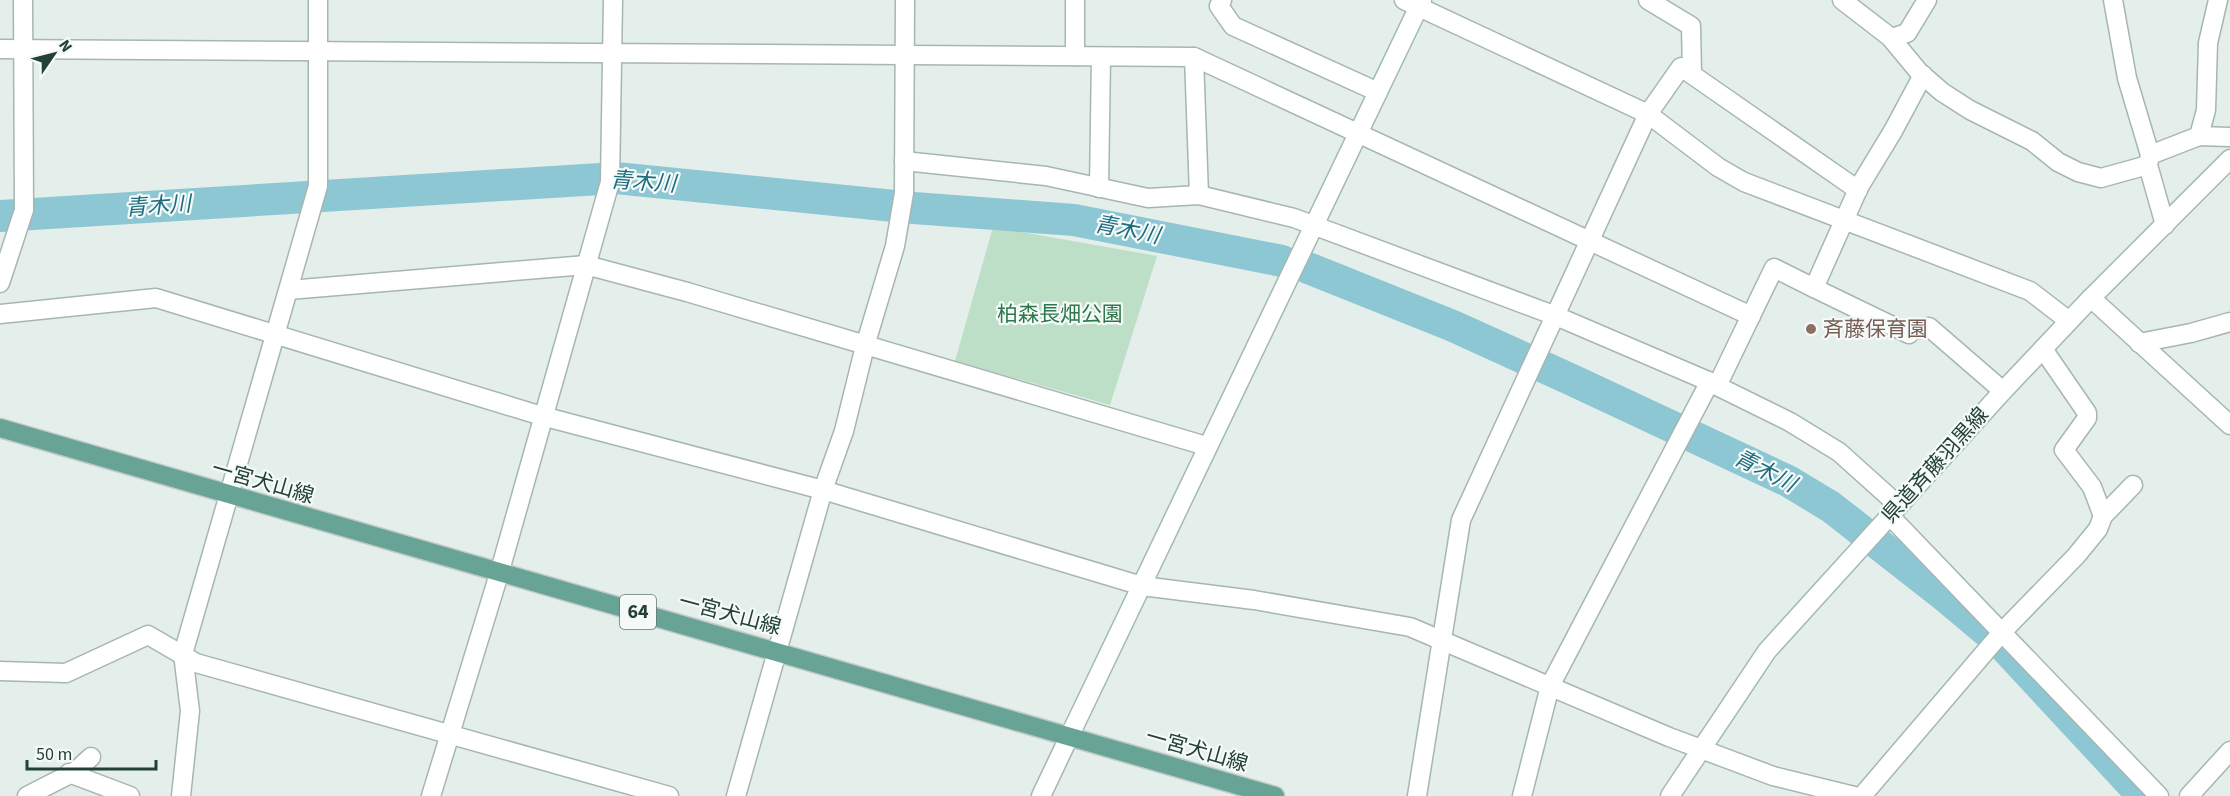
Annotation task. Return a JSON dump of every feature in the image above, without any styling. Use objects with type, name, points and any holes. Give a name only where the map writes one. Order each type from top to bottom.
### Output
[{"type":"main road","name":"一宮犬山線","points":[[0,428],[228,496],[779,651],[1275,796]]},
{"type":"street","points":[[0,283],[24,210],[23,0]]},
{"type":"street","points":[[181,796],[190,711],[183,654],[318,186],[316,53],[318,0]]},
{"type":"street","points":[[431,796],[499,574],[609,182],[613,0]]},
{"type":"street","points":[[736,796],[823,490],[844,430],[865,346],[895,246],[904,193],[905,0]]},
{"type":"street","points":[[1074,0],[1075,56]]},
{"type":"street","points":[[1222,0],[1219,6],[1233,26],[1378,92]]},
{"type":"street","points":[[1648,0],[1674,6],[1691,26],[1692,74]]},
{"type":"street","points":[[1842,0],[1891,38],[1923,75],[1942,92],[1970,111],[2032,141],[2058,162],[2078,172],[2102,178],[2149,160],[2199,136],[2230,137]]},
{"type":"street","points":[[1891,38],[1907,33],[1927,0]]},
{"type":"street","points":[[2113,0],[2127,78],[2165,225]]},
{"type":"street","points":[[2199,136],[2206,110],[2208,44],[2218,0]]},
{"type":"street","points":[[1041,796],[1142,586],[1206,446],[1378,92],[1415,2],[1648,114],[1718,167],[1744,182],[2031,291],[2069,321]]},
{"type":"street","points":[[0,49],[316,53],[1194,57],[1751,316]]},
{"type":"street","points":[[1099,188],[1101,57]]},
{"type":"street","points":[[1194,57],[1199,195]]},
{"type":"street","points":[[1417,796],[1461,520],[1648,114],[1681,67],[1858,190]]},
{"type":"street","points":[[1814,288],[1858,190],[1923,75]]},
{"type":"street","name":"県道斉藤羽黒線","points":[[1670,796],[1767,651],[2003,391],[2091,298],[2230,159]]},
{"type":"street","points":[[904,161],[1046,176],[1148,198],[1199,195],[1294,218],[1556,316],[1712,384],[1790,422],[1839,452],[2002,631],[2159,796]]},
{"type":"street","points":[[289,290],[586,265],[687,292],[1206,446]]},
{"type":"street","points":[[1522,796],[1550,686],[1663,476],[1706,389],[1712,384],[1751,316],[1774,268],[1909,334],[1910,331],[1929,327],[2003,391]]},
{"type":"street","points":[[0,314],[156,298],[542,416],[823,490],[1142,586],[1254,600],[1410,627],[1669,737],[1701,747],[1773,776],[1854,796]]},
{"type":"street","points":[[2091,298],[2230,425]]},
{"type":"street","points":[[2139,343],[2191,333],[2230,322]]},
{"type":"street","points":[[2043,349],[2086,413],[2087,418],[2064,450],[2092,487],[2103,516]]},
{"type":"street","points":[[1862,796],[2002,631],[2076,556],[2098,530],[2103,516],[2133,484]]},
{"type":"street","points":[[0,671],[66,673],[148,635],[196,663],[669,796]]},
{"type":"street","points":[[2188,796],[2230,751]]},
{"type":"street","points":[[27,796],[76,771],[91,757]]},
{"type":"street","points":[[69,773],[130,796]]},
{"type":"green space","name":"柏森長畑公園","points":[[993,227],[1157,256],[1110,405],[955,361]]},
{"type":"waterway","name":"青木川","points":[[0,216],[616,178],[914,208],[1074,220],[1282,261]]},
{"type":"waterway","name":"青木川","points":[[1308,268],[1453,326],[1572,380],[1788,481],[1831,507],[2001,643],[2143,796]]},
{"type":"place","name":"斉藤保育園","points":[[1811,329]]}]
